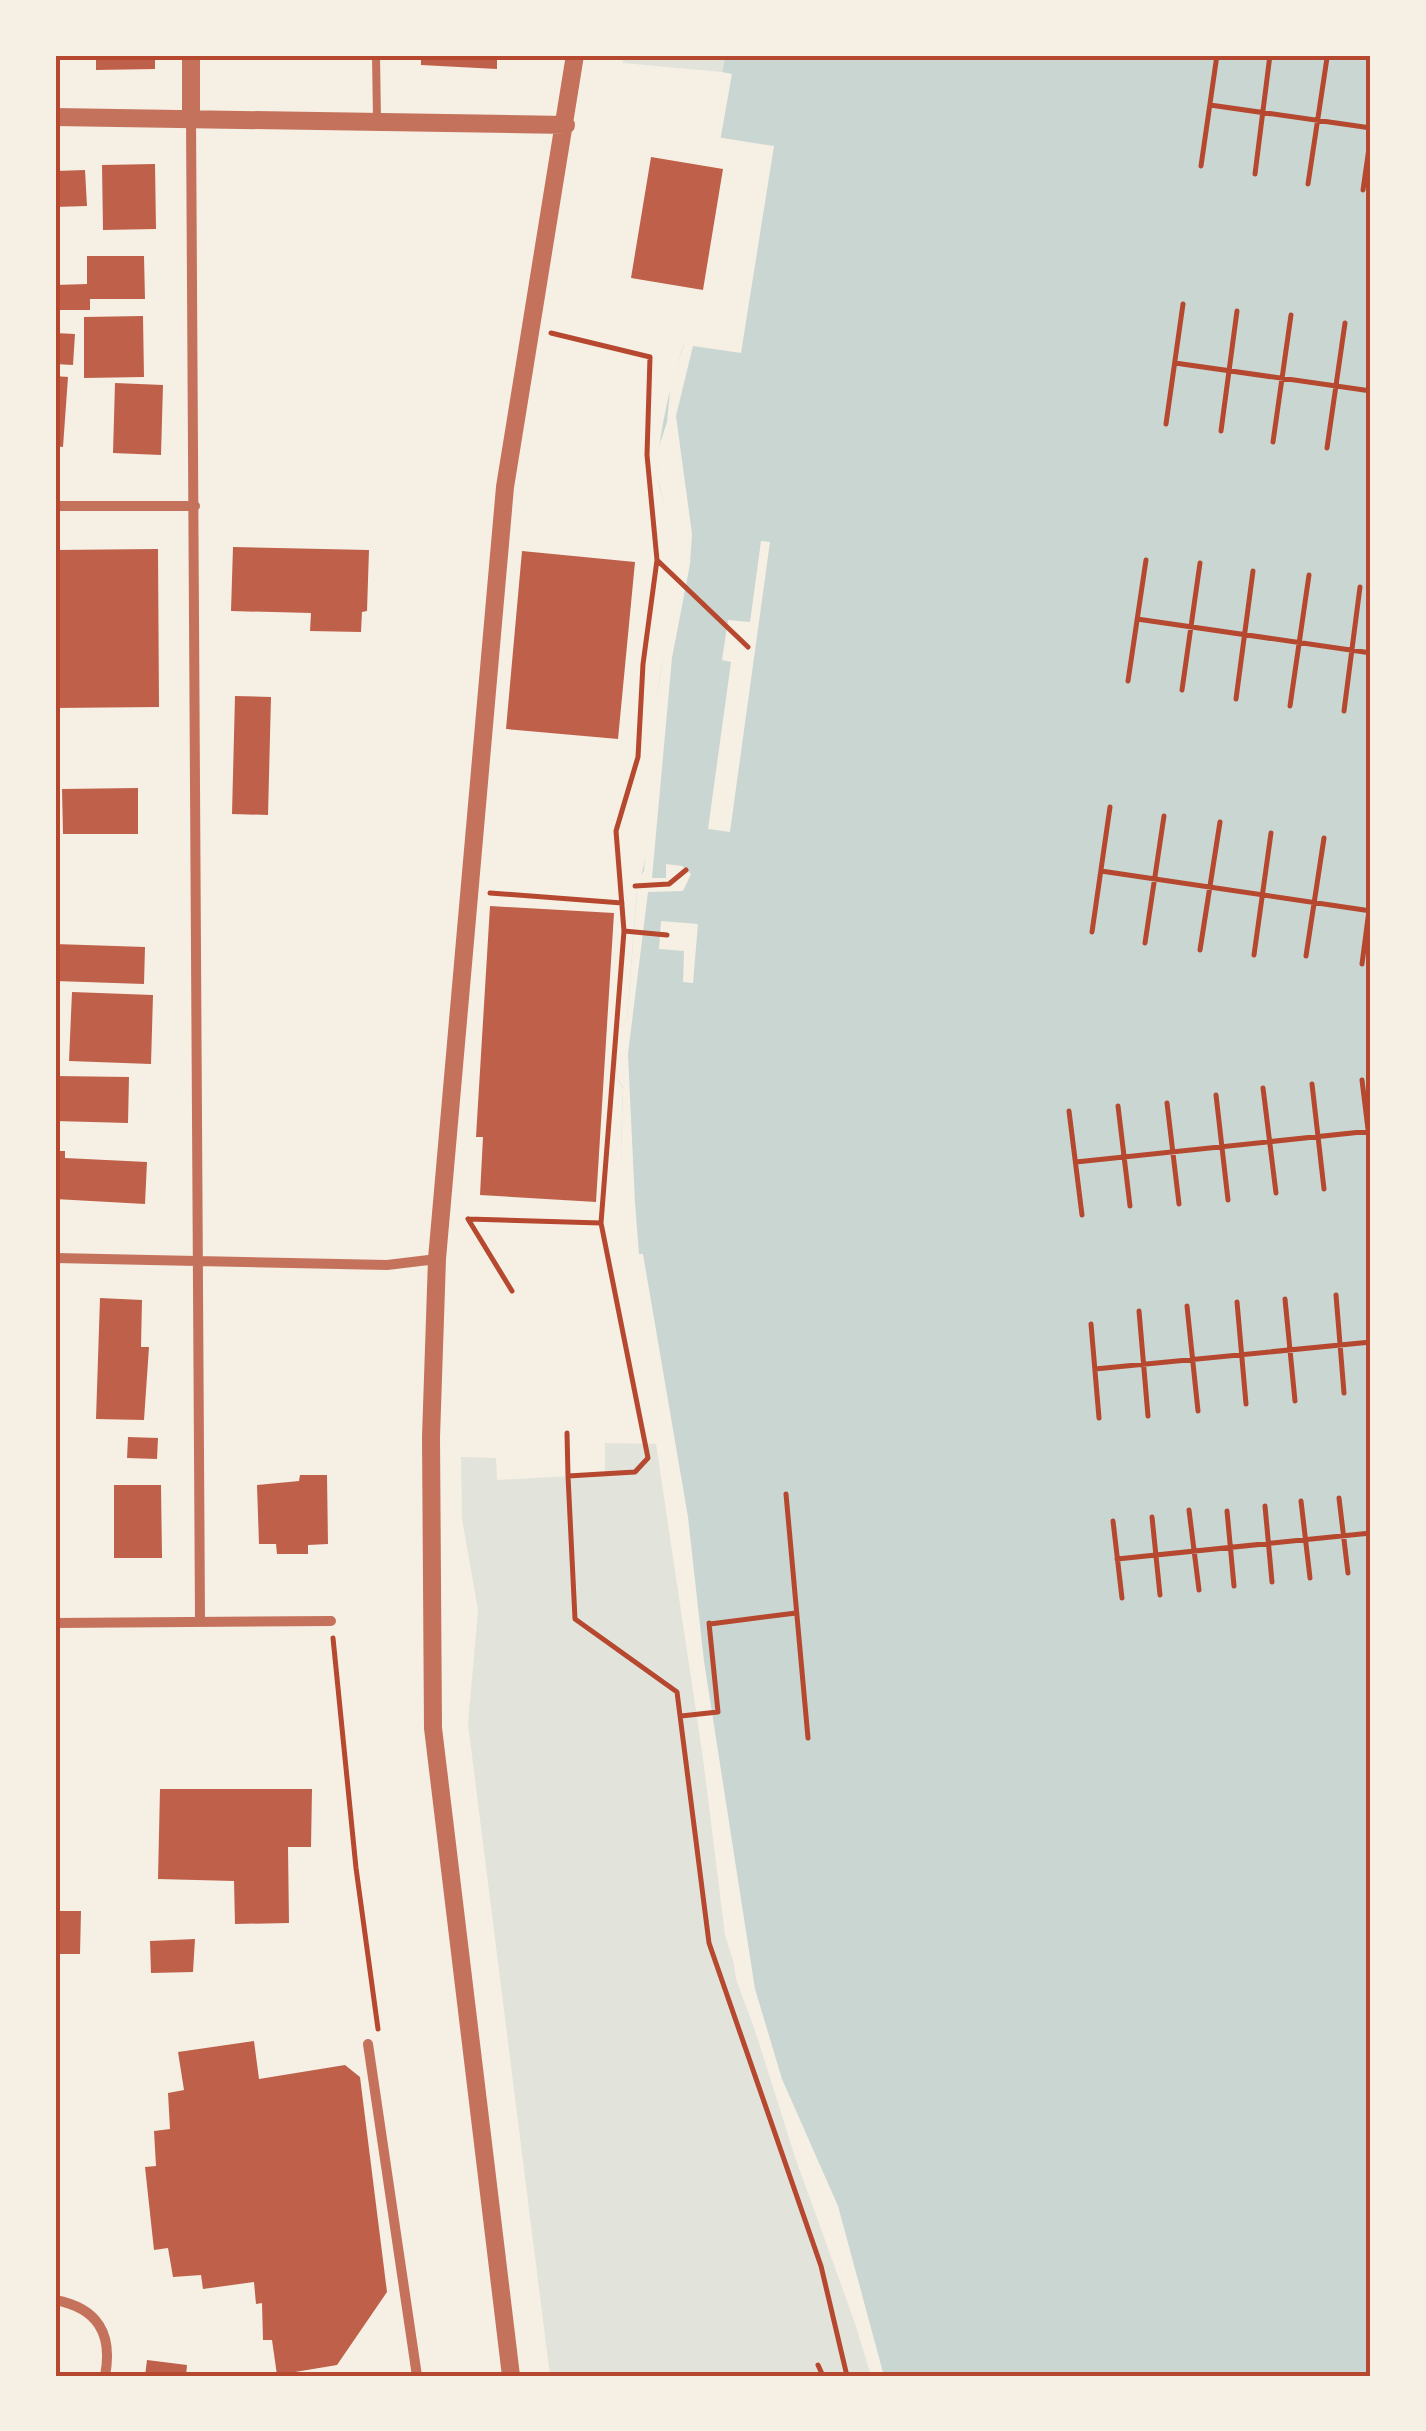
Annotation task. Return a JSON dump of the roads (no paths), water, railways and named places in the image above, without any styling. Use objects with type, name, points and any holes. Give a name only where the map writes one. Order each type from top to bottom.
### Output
[{"type":"street","points":[[191,55],[201,1264],[200,1620]]},
{"type":"street","points":[[512,2376],[433,1728],[431,1437],[437,1258],[504,487],[575,55]]},
{"type":"street","points":[[55,117],[566,125]]},
{"type":"street","points":[[55,506],[194,506]]},
{"type":"street","points":[[55,1258],[386,1265],[437,1258]]},
{"type":"street","points":[[55,1623],[331,1622]]},
{"type":"street","points":[[368,2044],[417,2376]]},
{"type":"street","points":[[55,2300],[88,2312],[104,2329],[110,2352],[105,2376]]},
{"type":"lane","points":[[376,55],[376,120]]}]
